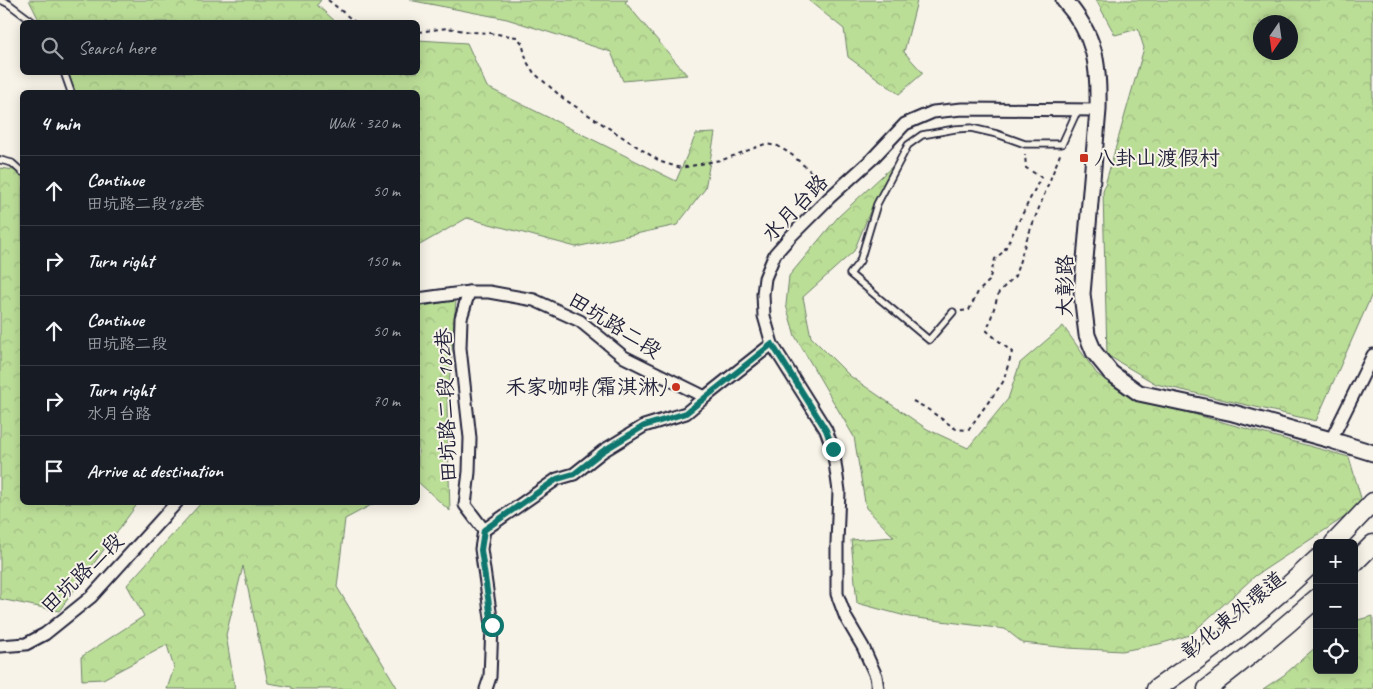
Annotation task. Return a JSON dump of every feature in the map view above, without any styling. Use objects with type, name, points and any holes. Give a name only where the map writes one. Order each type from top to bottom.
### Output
[{"type":"main road","name":"大彰路","points":[[1064,0],[1076,13],[1088,34],[1095,54],[1099,82],[1082,294],[1087,335],[1094,352],[1111,373],[1139,393],[1233,413],[1373,453]]},
{"type":"main road","points":[[1338,539],[1373,502]]},
{"type":"main road","points":[[1353,539],[1373,517]]},
{"type":"main road","points":[[1358,558],[1373,544]]},
{"type":"main road","points":[[1358,573],[1373,559]]},
{"type":"main road","points":[[1156,689],[1313,570]]},
{"type":"main road","name":"彰化東外環道","points":[[1175,689],[1232,648],[1273,614],[1313,570]]},
{"type":"main road","name":"彰化東外環道","points":[[1206,689],[1279,632],[1313,602]]},
{"type":"main road","points":[[1225,689],[1273,652],[1313,617]]},
{"type":"street","name":"水月台路","points":[[878,689],[873,669],[846,618],[837,594],[839,491],[833,449],[826,430],[772,344],[764,316],[763,294],[765,278],[775,254],[791,236],[872,159],[905,124],[933,112],[962,109],[1098,110]]},
{"type":"street","name":"田坑路二段","points":[[420,299],[469,292],[489,292],[534,300],[580,321],[624,357],[705,397]]},
{"type":"street","name":"田坑路二段182巷","points":[[469,292],[461,318],[460,348],[470,438],[470,472],[465,506],[484,530]]},
{"type":"street","points":[[486,689],[490,677],[492,625],[481,550],[484,530],[557,479],[574,474],[603,451],[644,426],[686,413],[772,344]]},
{"type":"street","points":[[1331,440],[1373,356]]},
{"type":"street","name":"田坑路二段","points":[[0,646],[26,644],[46,634],[91,597],[174,505]]},
{"type":"lane","points":[[1,0],[30,20]]},
{"type":"lane","points":[[65,75],[70,90]]},
{"type":"lane","points":[[953,312],[929,340],[850,274],[860,261],[877,204],[908,145],[922,134],[971,128],[997,134],[1025,144],[1062,144],[1078,109]]},
{"type":"lane","points":[[0,160],[12,163],[20,170]]},
{"type":"path","points":[[328,0],[353,20]]},
{"type":"path","points":[[420,32],[447,28],[517,38],[522,42],[527,62],[534,73],[564,99],[661,162],[681,168],[725,159],[766,144],[778,146],[809,170],[829,198]]},
{"type":"path","points":[[953,312],[969,310],[978,292],[989,281],[995,259],[1004,251],[1041,177],[1026,168],[1025,144]]},
{"type":"path","points":[[913,401],[956,429],[968,430],[1003,382],[1012,352],[986,331],[999,292],[1015,276],[1026,241],[1061,152],[1062,144]]},
{"type":"green space","points":[[29,0],[321,0],[317,5],[334,20],[39,20]]},
{"type":"green space","points":[[409,0],[628,0],[625,2],[687,75],[623,81],[611,52],[507,19]]},
{"type":"green space","points":[[808,0],[917,1],[904,52],[923,73],[899,94],[848,57],[844,29]]},
{"type":"green space","points":[[1096,0],[1373,0],[1373,292],[1316,421],[1156,384],[1107,355],[1103,192],[1144,48],[1138,29],[1115,35]]},
{"type":"green space","points":[[420,40],[467,43],[487,87],[676,181],[696,134],[715,133],[705,189],[677,225],[576,247],[467,218],[420,245],[420,90],[73,90],[65,75],[420,75]]},
{"type":"green space","points":[[897,162],[871,209],[854,251],[803,297],[811,337],[850,376],[927,429],[968,448],[1008,399],[1020,363],[1063,326],[1097,374],[1128,396],[1349,457],[1363,505],[1255,576],[1190,635],[1159,644],[1122,651],[1023,643],[1005,629],[909,617],[857,603],[851,540],[894,537],[866,508],[854,437],[795,336],[786,305],[789,276],[838,217]]},
{"type":"green space","points":[[0,168],[20,171],[20,505],[137,505],[59,611],[0,599]]},
{"type":"green space","points":[[456,300],[447,408],[450,511],[420,484],[420,307]]},
{"type":"green space","points":[[199,505],[371,505],[345,519],[337,587],[398,689],[292,689],[292,687],[268,683],[243,566],[226,635],[235,689],[167,689],[174,668],[167,645],[103,679],[82,680],[81,657],[144,616],[127,585]]},
{"type":"green space","points":[[1373,616],[1373,689],[1263,689],[1284,675],[1313,650],[1313,674],[1358,674],[1358,620]]},
{"type":"place","name":"八卦山渡假村","points":[[1084,158]]},
{"type":"place","name":"禾家咖啡(霜淇淋)","points":[[676,387]]},
{"type":"route","points":[[492,625],[481,550],[484,530],[557,479],[574,474],[603,451],[644,426],[686,413],[772,344],[826,430],[833,449]]}]
